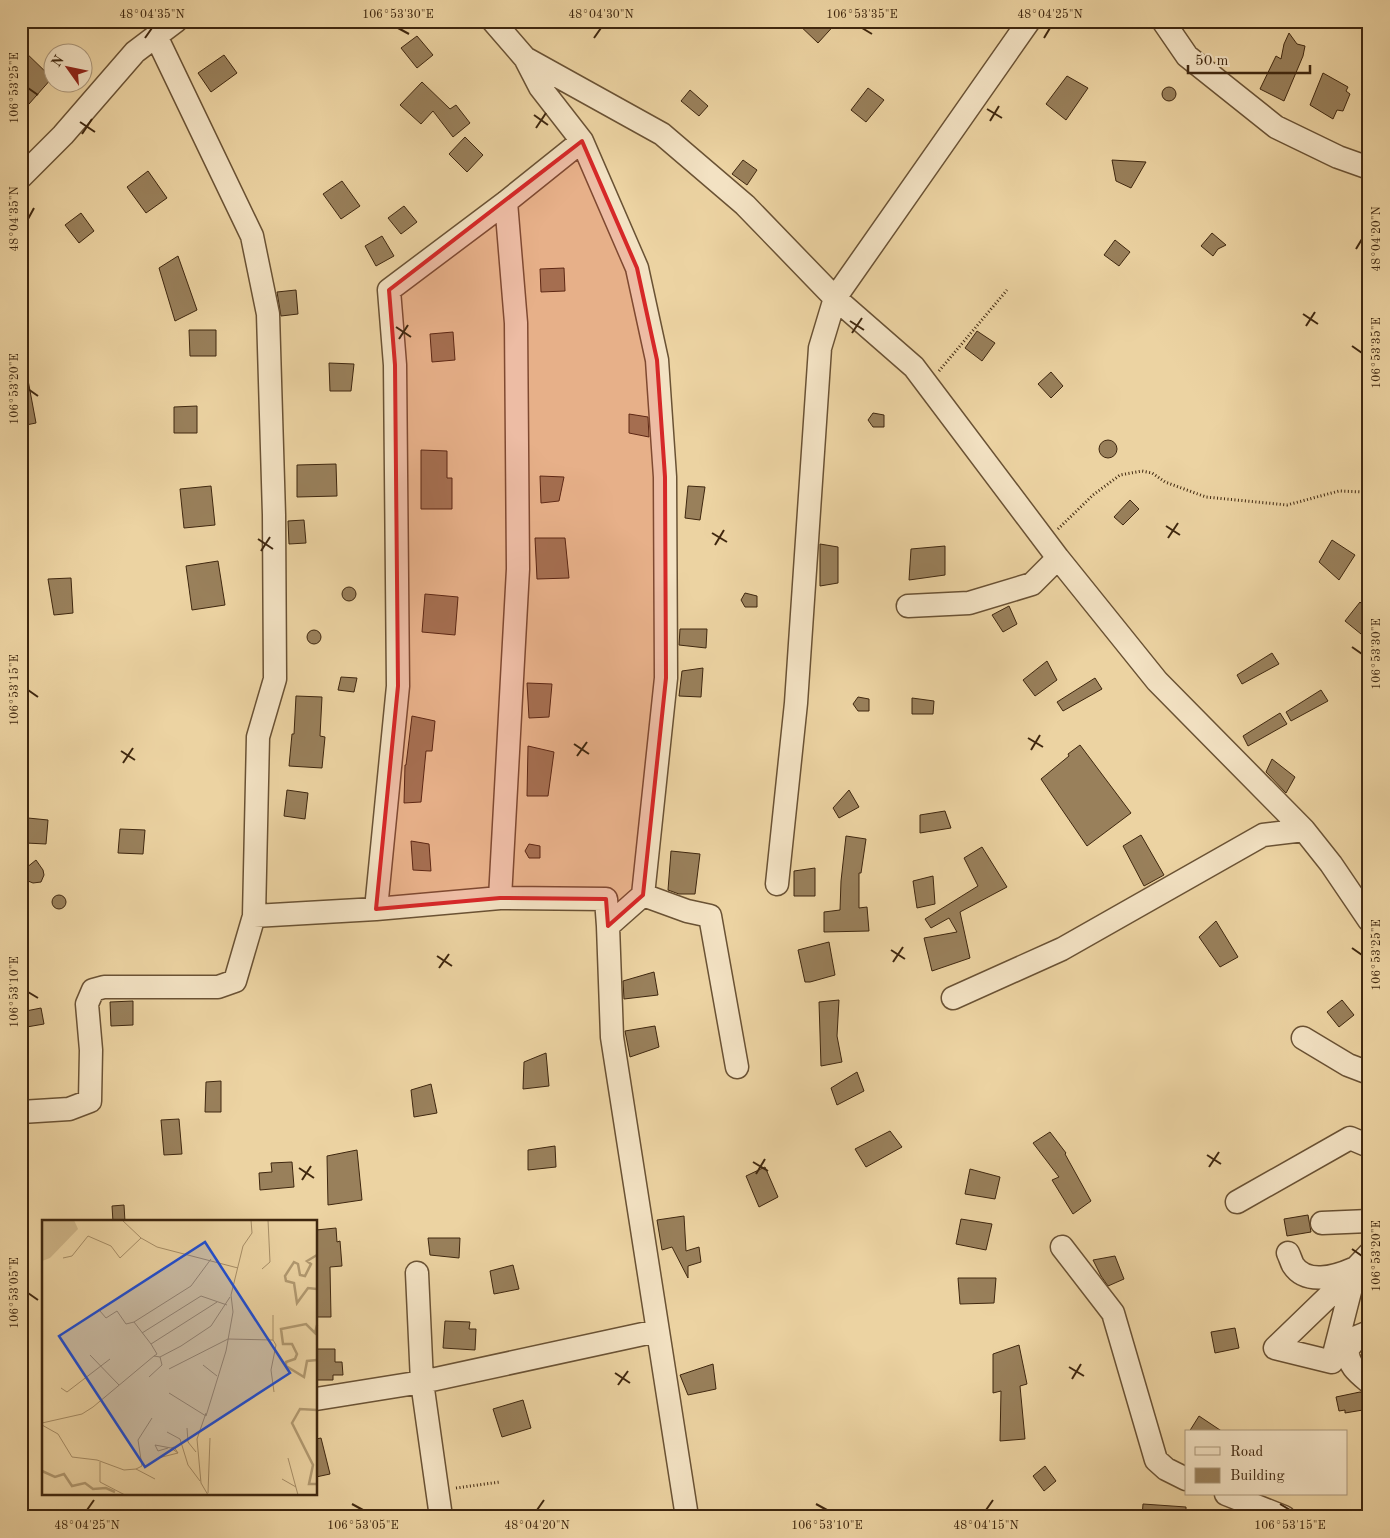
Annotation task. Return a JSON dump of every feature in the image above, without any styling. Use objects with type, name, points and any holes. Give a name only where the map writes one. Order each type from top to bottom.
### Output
[{"type":"street","points":[[21,177],[64,135],[135,52],[176,21]]},
{"type":"street","points":[[493,21],[525,58],[540,88],[582,142],[637,268],[657,360],[665,477],[666,678],[643,895],[608,926]]},
{"type":"street","points":[[777,884],[796,703],[820,348],[834,298],[1029,21]]},
{"type":"street","points":[[1163,21],[1187,56],[1276,127],[1338,157],[1369,168]]},
{"type":"street","points":[[21,1112],[69,1109],[90,1101],[91,1050],[87,1004],[93,990],[104,987],[218,987],[235,980],[254,916],[258,737],[275,679],[274,515],[268,314],[252,236],[156,36]]},
{"type":"street","points":[[525,58],[662,134],[745,205],[834,298],[914,367],[1051,550],[1157,681],[1304,830],[1331,864],[1369,920]]},
{"type":"street","points":[[376,909],[398,686],[395,365],[389,290],[582,142]]},
{"type":"street","points":[[500,898],[518,569],[516,323],[506,202]]},
{"type":"street","points":[[908,606],[969,603],[1032,584],[1051,550]]},
{"type":"street","points":[[1256,798],[1304,830]]},
{"type":"street","points":[[953,998],[1062,949],[1263,835],[1304,830]]},
{"type":"street","points":[[643,895],[687,911],[710,916],[737,1067]]},
{"type":"street","points":[[254,916],[376,909],[500,898],[606,899],[612,1037],[687,1517]]},
{"type":"street","points":[[1303,1038],[1348,1066],[1369,1073]]},
{"type":"street","points":[[1237,1202],[1350,1138],[1369,1146]]},
{"type":"street","points":[[1322,1223],[1369,1221]]},
{"type":"street","points":[[1062,1246],[1112,1313],[1156,1460],[1166,1469],[1185,1478]]},
{"type":"street","points":[[1288,1253],[1294,1266],[1305,1275],[1320,1278],[1339,1275],[1365,1263]]},
{"type":"street","points":[[417,1273],[422,1382],[441,1517]]},
{"type":"street","points":[[318,1399],[422,1382],[657,1330]]},
{"type":"street","points":[[1369,1332],[1357,1338],[1347,1350],[1348,1361],[1369,1382]]},
{"type":"street","points":[[1231,1496],[1284,1517]]},
{"type":"path","points":[[928,384],[1007,290]]},
{"type":"path","points":[[1051,550],[1093,494],[1120,474],[1142,471],[1152,473],[1165,482],[1206,496],[1287,505],[1339,491],[1364,492],[1369,495]]},
{"type":"path","points":[[437,1491],[500,1482]]},
{"type":"highlighted area","points":[[582,141],[637,268],[657,360],[665,477],[666,678],[643,895],[608,926],[606,899],[500,898],[376,909],[398,686],[395,365],[389,290]]},
{"type":"building","points":[[795,21],[838,21],[818,43]]},
{"type":"building","points":[[1289,33],[1297,44],[1305,46],[1303,56],[1284,101],[1260,89],[1276,56],[1281,59],[1284,44]]},
{"type":"building","points":[[417,36],[433,55],[417,68],[401,48]]},
{"type":"building","points":[[21,48],[42,68],[42,89],[21,113]]},
{"type":"building","points":[[224,55],[237,73],[211,92],[198,73]]},
{"type":"building","points":[[1323,73],[1348,87],[1346,91],[1350,94],[1343,111],[1337,110],[1333,119],[1310,105]]},
{"type":"building","points":[[1067,76],[1088,88],[1066,120],[1046,104]]},
{"type":"building","points":[[422,82],[450,109],[456,105],[470,123],[453,137],[433,111],[421,124],[400,105]]},
{"type":"building","points":[[1166,87],[1172,87],[1176,94],[1172,101],[1166,101],[1162,97],[1162,91]]},
{"type":"building","points":[[868,88],[884,100],[866,122],[851,110]]},
{"type":"building","points":[[690,90],[708,106],[699,116],[681,101]]},
{"type":"building","points":[[465,137],[483,155],[467,172],[449,154]]},
{"type":"building","points":[[743,160],[757,170],[747,185],[732,174]]},
{"type":"building","points":[[1112,160],[1146,162],[1131,188],[1116,181]]},
{"type":"building","points":[[148,171],[167,198],[146,213],[127,187]]},
{"type":"building","points":[[342,181],[360,206],[341,219],[323,194]]},
{"type":"building","points":[[404,206],[417,222],[401,234],[388,218]]},
{"type":"building","points":[[81,213],[94,231],[79,243],[65,225]]},
{"type":"building","points":[[1212,233],[1226,245],[1218,249],[1213,256],[1201,246]]},
{"type":"building","points":[[382,236],[394,256],[376,266],[365,246]]},
{"type":"building","points":[[1115,240],[1130,252],[1119,266],[1104,255]]},
{"type":"building","points":[[178,256],[197,310],[175,321],[159,268]]},
{"type":"building","points":[[564,268],[565,291],[541,292],[540,269]]},
{"type":"building","points":[[296,290],[298,314],[281,316],[277,292]]},
{"type":"building","points":[[189,330],[216,330],[216,356],[190,356]]},
{"type":"building","points":[[977,331],[995,343],[982,361],[965,348]]},
{"type":"building","points":[[453,332],[455,360],[432,362],[430,334]]},
{"type":"building","points":[[329,363],[354,364],[351,391],[330,391]]},
{"type":"building","points":[[1051,372],[1063,386],[1051,398],[1038,384]]},
{"type":"building","points":[[28,380],[36,423],[21,426],[21,381]]},
{"type":"building","points":[[197,406],[197,433],[174,433],[174,407]]},
{"type":"building","points":[[873,413],[884,415],[884,427],[873,427],[868,420]]},
{"type":"building","points":[[629,414],[648,417],[649,437],[629,433]]},
{"type":"building","points":[[1108,440],[1114,443],[1117,449],[1114,455],[1108,458],[1102,455],[1099,449],[1102,443]]},
{"type":"building","points":[[421,450],[447,451],[447,478],[452,478],[452,509],[421,509]]},
{"type":"building","points":[[336,464],[337,496],[297,497],[297,465]]},
{"type":"building","points":[[540,476],[564,477],[559,501],[541,503]]},
{"type":"building","points":[[211,486],[215,525],[184,528],[180,489]]},
{"type":"building","points":[[688,486],[705,487],[700,520],[685,518]]},
{"type":"building","points":[[1130,500],[1139,509],[1123,525],[1114,517]]},
{"type":"building","points":[[304,520],[306,543],[289,544],[288,521]]},
{"type":"building","points":[[535,538],[565,538],[569,578],[537,579]]},
{"type":"building","points":[[1332,540],[1355,555],[1339,580],[1319,562]]},
{"type":"building","points":[[820,544],[838,547],[838,583],[820,586]]},
{"type":"building","points":[[945,546],[945,575],[909,580],[911,549]]},
{"type":"building","points":[[218,561],[225,605],[192,610],[186,566]]},
{"type":"building","points":[[71,578],[73,613],[54,615],[48,579]]},
{"type":"building","points":[[349,587],[354,589],[356,594],[354,599],[349,601],[344,599],[342,594],[344,589]]},
{"type":"building","points":[[745,593],[757,596],[757,607],[745,607],[741,600]]},
{"type":"building","points":[[425,594],[458,597],[455,635],[422,632]]},
{"type":"building","points":[[1360,602],[1369,612],[1369,626],[1361,634],[1345,621]]},
{"type":"building","points":[[1009,606],[1017,624],[1003,632],[992,615]]},
{"type":"building","points":[[680,629],[707,629],[706,648],[679,645]]},
{"type":"building","points":[[314,630],[319,632],[321,637],[319,642],[314,644],[309,642],[307,637],[309,632]]},
{"type":"building","points":[[1272,653],[1279,664],[1242,684],[1237,675]]},
{"type":"building","points":[[1047,661],[1057,680],[1035,696],[1023,680]]},
{"type":"building","points":[[703,668],[701,697],[679,696],[682,671]]},
{"type":"building","points":[[341,677],[357,678],[354,692],[338,690]]},
{"type":"building","points":[[1095,678],[1102,689],[1063,711],[1057,702]]},
{"type":"building","points":[[527,683],[552,684],[549,717],[529,718]]},
{"type":"building","points":[[1321,690],[1328,701],[1291,721],[1286,712]]},
{"type":"building","points":[[296,696],[322,697],[320,736],[325,737],[322,768],[289,766],[292,734],[294,734]]},
{"type":"building","points":[[858,697],[869,699],[869,711],[858,711],[853,704]]},
{"type":"building","points":[[912,698],[934,701],[933,714],[912,714]]},
{"type":"building","points":[[1280,713],[1287,724],[1248,746],[1243,736]]},
{"type":"building","points":[[412,716],[435,721],[432,751],[426,751],[421,802],[404,803],[405,765]]},
{"type":"building","points":[[1080,745],[1131,813],[1087,846],[1041,779]]},
{"type":"building","points":[[528,746],[554,752],[548,796],[527,796]]},
{"type":"building","points":[[1272,759],[1295,777],[1286,793],[1266,772]]},
{"type":"building","points":[[287,790],[308,793],[305,819],[284,816]]},
{"type":"building","points":[[849,790],[859,807],[839,818],[833,808]]},
{"type":"building","points":[[945,811],[951,828],[920,833],[920,815]]},
{"type":"building","points":[[28,818],[48,820],[46,844],[26,843]]},
{"type":"building","points":[[120,829],[145,830],[143,854],[118,853]]},
{"type":"building","points":[[1141,835],[1164,875],[1144,886],[1123,846]]},
{"type":"building","points":[[846,836],[866,839],[861,873],[859,873],[859,908],[867,907],[869,931],[824,932],[824,912],[840,910]]},
{"type":"building","points":[[411,841],[429,844],[431,871],[413,870]]},
{"type":"building","points":[[529,844],[540,846],[540,858],[529,858],[525,851]]},
{"type":"building","points":[[982,847],[1007,887],[960,912],[970,958],[932,971],[924,938],[957,932],[949,918],[931,928],[925,919],[978,886],[964,858]]},
{"type":"building","points":[[671,851],[700,854],[695,894],[679,894],[668,890]]},
{"type":"building","points":[[36,860],[44,875],[41,882],[33,883],[28,881],[24,873],[26,868]]},
{"type":"building","points":[[815,868],[815,896],[794,896],[794,871]]},
{"type":"building","points":[[933,876],[935,904],[917,908],[913,881]]},
{"type":"building","points":[[59,895],[64,897],[66,902],[64,907],[59,909],[54,907],[52,902],[54,897]]},
{"type":"building","points":[[1216,921],[1238,957],[1220,967],[1199,937]]},
{"type":"building","points":[[829,942],[835,975],[805,982],[798,950]]},
{"type":"building","points":[[654,972],[658,995],[624,999],[623,981]]},
{"type":"building","points":[[839,1000],[837,1036],[842,1062],[821,1066],[819,1002]]},
{"type":"building","points":[[1342,1000],[1354,1015],[1339,1027],[1327,1012]]},
{"type":"building","points":[[133,1001],[133,1025],[111,1026],[110,1002]]},
{"type":"building","points":[[41,1008],[44,1024],[21,1028],[21,1012]]},
{"type":"building","points":[[655,1026],[659,1047],[630,1057],[625,1031]]},
{"type":"building","points":[[546,1053],[549,1086],[523,1089],[524,1062]]},
{"type":"building","points":[[857,1072],[864,1091],[837,1105],[831,1088]]},
{"type":"building","points":[[221,1081],[221,1112],[205,1112],[206,1082]]},
{"type":"building","points":[[431,1084],[437,1113],[414,1117],[411,1090]]},
{"type":"building","points":[[179,1119],[182,1154],[164,1155],[161,1120]]},
{"type":"building","points":[[890,1131],[902,1147],[866,1167],[855,1149]]},
{"type":"building","points":[[1050,1132],[1066,1153],[1091,1201],[1073,1214],[1052,1180],[1059,1177],[1033,1143]]},
{"type":"building","points":[[555,1146],[556,1167],[528,1170],[528,1150]]},
{"type":"building","points":[[357,1150],[362,1200],[328,1205],[327,1156]]},
{"type":"building","points":[[292,1162],[294,1187],[260,1190],[259,1173],[272,1172],[271,1163]]},
{"type":"building","points":[[765,1167],[778,1197],[759,1207],[746,1176]]},
{"type":"building","points":[[970,1169],[1000,1177],[995,1199],[965,1194]]},
{"type":"building","points":[[124,1205],[125,1220],[113,1220],[112,1206]]},
{"type":"building","points":[[1308,1215],[1311,1232],[1287,1236],[1284,1219]]},
{"type":"building","points":[[684,1216],[686,1251],[699,1247],[701,1262],[688,1266],[688,1278],[672,1247],[662,1250],[657,1220]]},
{"type":"building","points":[[961,1219],[992,1224],[986,1250],[956,1244]]},
{"type":"building","points":[[336,1228],[337,1242],[340,1241],[342,1266],[330,1267],[331,1317],[318,1317],[318,1230]]},
{"type":"building","points":[[428,1238],[460,1238],[459,1258],[430,1255]]},
{"type":"building","points":[[1115,1256],[1124,1279],[1108,1286],[1093,1260]]},
{"type":"building","points":[[513,1265],[519,1289],[494,1294],[490,1271]]},
{"type":"building","points":[[958,1278],[996,1278],[994,1303],[960,1304]]},
{"type":"building","points":[[445,1321],[470,1322],[469,1329],[476,1329],[475,1350],[443,1348]]},
{"type":"building","points":[[1235,1328],[1239,1348],[1215,1353],[1211,1332]]},
{"type":"building","points":[[1019,1345],[1027,1384],[1020,1386],[1025,1439],[1000,1441],[1001,1391],[993,1393],[993,1354]]},
{"type":"building","points":[[318,1349],[335,1349],[335,1362],[342,1362],[343,1375],[333,1375],[333,1380],[318,1380]]},
{"type":"building","points":[[713,1364],[716,1389],[688,1395],[680,1375]]},
{"type":"building","points":[[1360,1392],[1369,1395],[1369,1409],[1345,1413],[1345,1410],[1339,1411],[1336,1397]]},
{"type":"building","points":[[523,1400],[531,1428],[502,1437],[493,1409]]},
{"type":"building","points":[[1199,1416],[1220,1430],[1190,1430]]},
{"type":"building","points":[[321,1438],[330,1474],[318,1477],[318,1439]]},
{"type":"building","points":[[1045,1466],[1056,1481],[1044,1491],[1033,1476]]},
{"type":"building","points":[[1143,1504],[1186,1507],[1186,1517],[1142,1517]]}]
